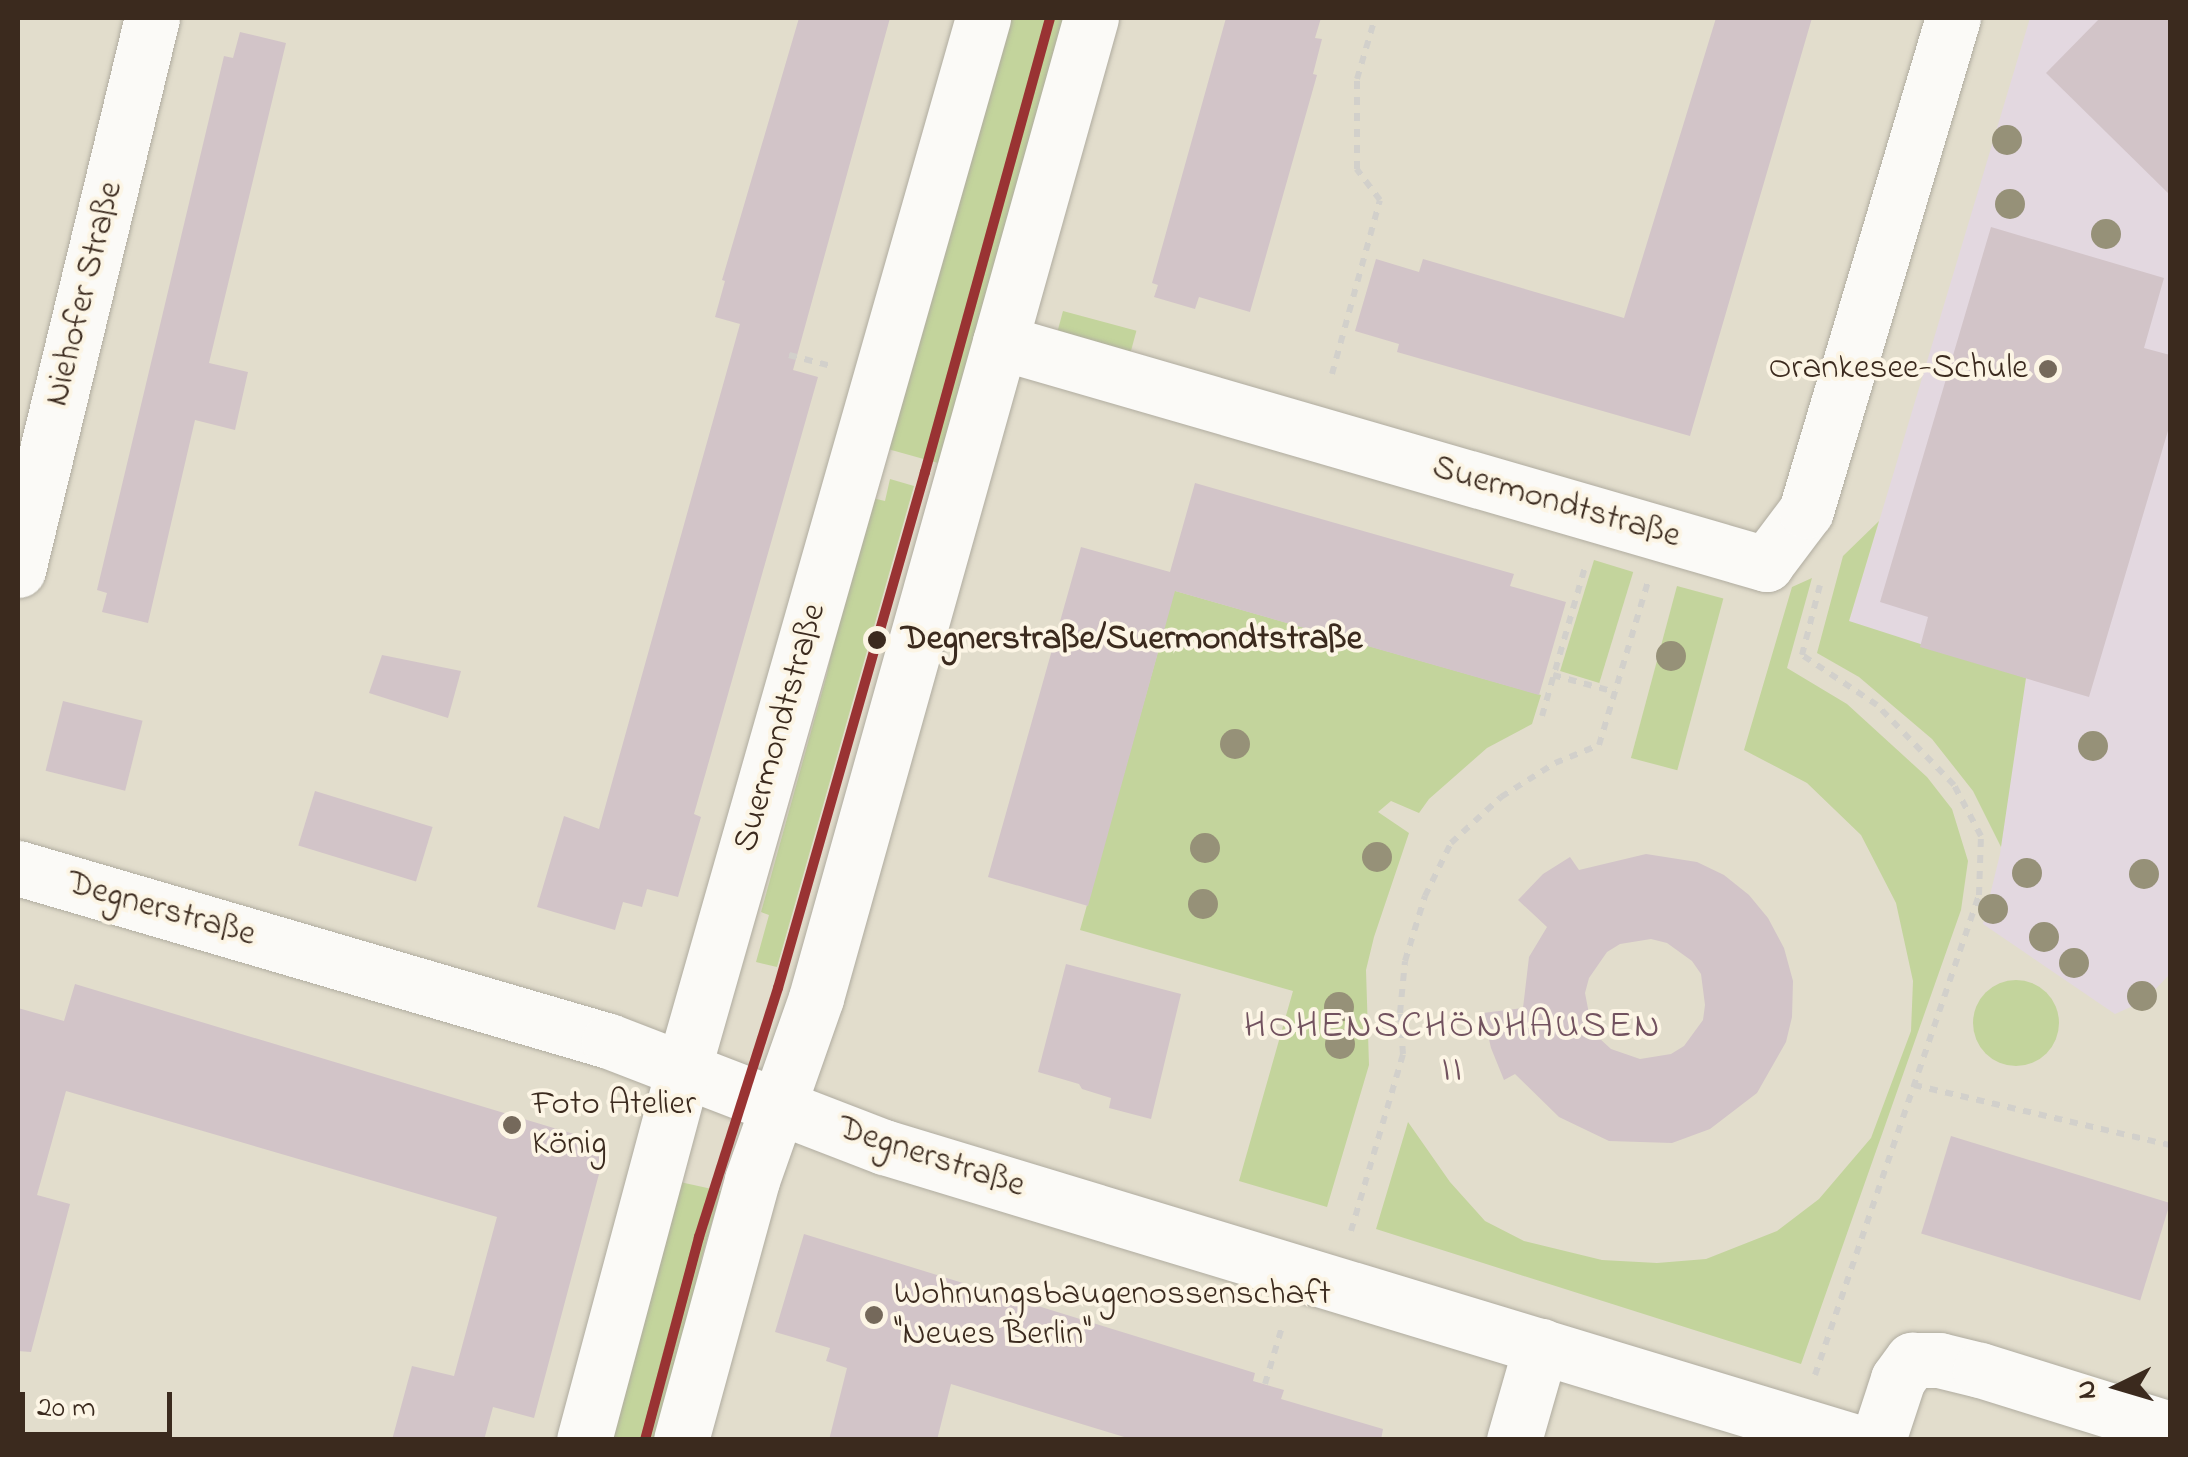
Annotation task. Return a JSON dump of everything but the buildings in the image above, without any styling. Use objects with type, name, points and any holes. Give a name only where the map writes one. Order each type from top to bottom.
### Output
[{"type":"street","name":"Niehofer Straße","points":[[18,570],[152,18]]},
{"type":"street","name":"Suermondtstraße","points":[[584,1440],[683,1070],[983,18]]},
{"type":"street","points":[[681,1440],[738,1230],[816,998],[1091,18]]},
{"type":"street","name":"Suermondtstraße","points":[[1000,342],[1766,564],[1806,511],[1953,18]]},
{"type":"street","name":"Degnerstraße","points":[[18,868],[609,1041],[884,1147],[1849,1440]]},
{"type":"street","points":[[1514,1440],[1541,1346]]},
{"type":"street","points":[[1878,1440],[1898,1379],[1912,1360],[1939,1360],[1980,1370],[2170,1429]]},
{"type":"path","points":[[1332,374],[1380,200],[1357,168],[1357,79],[1375,18]]},
{"type":"path","points":[[788,354],[836,368]]},
{"type":"path","points":[[1542,716],[1591,549]]},
{"type":"path","points":[[1351,1231],[1404,1054],[1400,1012],[1405,961],[1426,896],[1450,843],[1501,797],[1555,763],[1599,745],[1652,566]]},
{"type":"path","points":[[1814,1377],[1979,895],[1981,836],[1954,785],[1878,705],[1802,655],[1822,574]]},
{"type":"path","points":[[1553,675],[1615,692]]},
{"type":"path","points":[[1914,1085],[2170,1146]]},
{"type":"path","points":[[1265,1384],[1282,1327]]},
{"type":"shaded area","name":"Orankesee-Schule","points":[[2030,18],[2170,18],[2170,974],[2144,1001],[2115,1014],[1983,924],[2000,854],[2019,716],[1839,655]]},
{"type":"green space","points":[[1003,18],[1066,18],[956,468],[877,446]]},
{"type":"green space","points":[[1063,311],[1136,331],[1129,357],[1056,337]]},
{"type":"green space","points":[[890,479],[914,486],[777,967],[756,962],[769,915],[761,912],[827,674],[864,496],[885,501]]},
{"type":"green space","points":[[1879,521],[1849,621],[2026,678],[2001,847],[1973,791],[1932,739],[1859,677],[1817,653],[1843,556]]},
{"type":"green space","points":[[1594,560],[1633,572],[1599,683],[1560,671]]},
{"type":"green space","points":[[1812,578],[1787,668],[1847,704],[1927,777],[1952,809],[1968,861],[1961,910],[1801,1364],[1376,1229],[1408,1122],[1450,1182],[1485,1221],[1524,1241],[1602,1260],[1657,1263],[1706,1259],[1777,1231],[1819,1199],[1871,1138],[1911,1031],[1913,981],[1896,903],[1861,835],[1807,783],[1744,750],[1792,587]]},
{"type":"green space","points":[[1677,586],[1723,598],[1677,770],[1631,758]]},
{"type":"green space","points":[[1165,588],[1541,695],[1532,724],[1487,748],[1429,799],[1419,813],[1391,801],[1378,812],[1409,833],[1366,970],[1369,1065],[1327,1207],[1239,1181],[1293,991],[1080,930],[1159,648]]},
{"type":"green space","points":[[2008,980],[2024,980],[2047,992],[2056,1006],[2056,1040],[2047,1054],[2024,1066],[2008,1066],[1992,1059],[1980,1047],[1973,1031],[1973,1015],[1980,999],[1992,987]]},
{"type":"green space","points":[[680,1182],[721,1191],[701,1260],[707,1273],[663,1439],[609,1440]]},
{"type":"transit line","points":[[645,1440],[699,1237],[778,988],[925,472],[1050,18]]},
{"type":"place","name":"Orankesee-Schule","points":[[2048,369]]},
{"type":"place","name":"Degnerstraße/Suermondtstraße","points":[[877,640]]},
{"type":"place","name":"Foto Atelier König","points":[[512,1125]]},
{"type":"place","name":"Wohnungsbaugenossenschaft \"Neues Berlin\"","points":[[874,1315]]},
{"type":"district","name":"HOHENSCHÖNHAUSEN II","points":[[1453,1050]]}]
